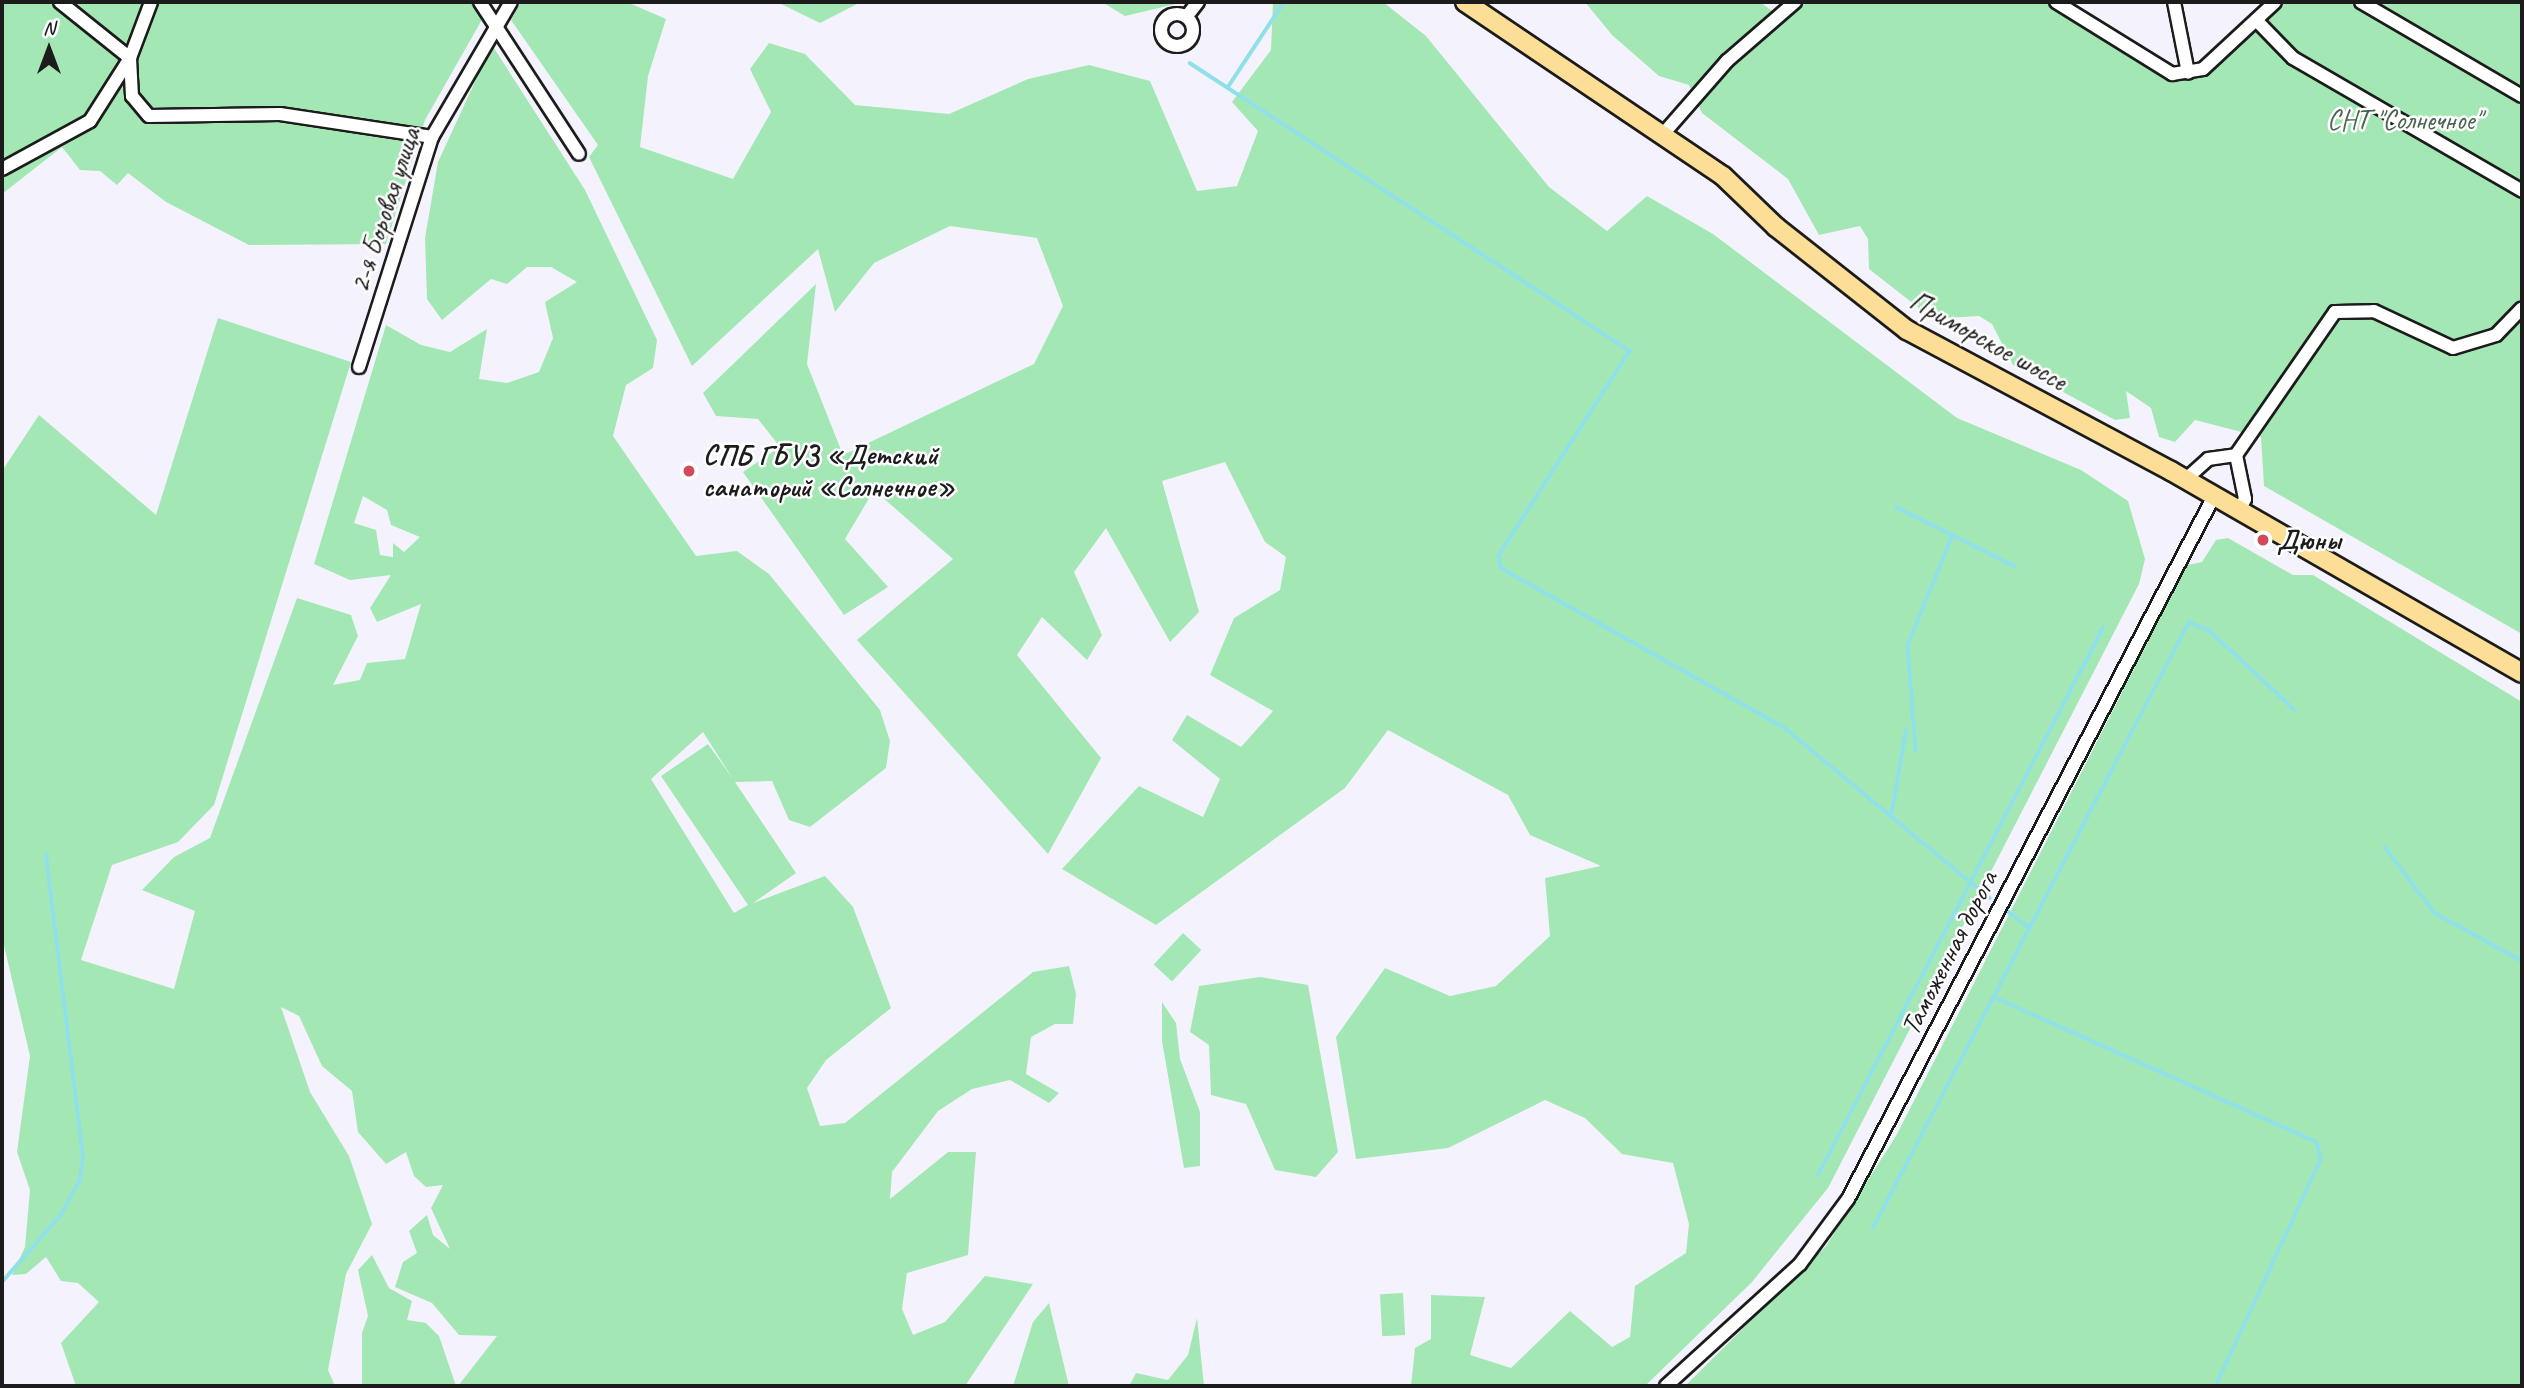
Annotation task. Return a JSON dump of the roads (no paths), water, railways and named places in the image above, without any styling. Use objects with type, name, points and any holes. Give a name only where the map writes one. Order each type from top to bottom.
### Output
[{"type":"main road","name":"Приморское шоссе","points":[[1465,2],[1664,133],[1907,330],[2186,479],[2522,673]]},
{"type":"street","points":[[60,2],[130,58],[132,96],[149,116],[280,114],[432,137]]},
{"type":"street","points":[[2,169],[90,121],[130,58],[150,2]]},
{"type":"street","points":[[480,2],[579,154]]},
{"type":"street","name":"2-я Боровая улица","points":[[359,366],[432,137],[511,2]]},
{"type":"street","points":[[1187,16],[1198,2]]},
{"type":"street","points":[[1664,133],[1727,61],[1795,2]]},
{"type":"street","points":[[2056,2],[2150,65],[2188,73],[2203,69],[2275,2]]},
{"type":"street","points":[[2174,2],[2188,73]]},
{"type":"street","points":[[2361,2],[2522,96]]},
{"type":"street","points":[[2256,20],[2293,58],[2522,191]]},
{"type":"street","points":[[2239,511],[2245,499],[2236,455],[2335,312],[2374,312],[2453,348],[2496,335],[2522,308]]},
{"type":"street","points":[[2186,479],[2208,459],[2236,455]]},
{"type":"street","name":"Таможенная дорога","points":[[1666,1386],[1800,1264],[1848,1199],[2214,496]]},
{"type":"waterway","points":[[1228,87],[1284,2]]},
{"type":"waterway","points":[[1190,63],[1630,351],[1499,556],[1501,568],[1785,728],[1990,898]]},
{"type":"waterway","points":[[1896,507],[1953,535],[1908,646],[1916,751]]},
{"type":"waterway","points":[[1953,535],[2015,566]]},
{"type":"waterway","points":[[1873,1228],[2189,622],[2210,631],[2295,710]]},
{"type":"waterway","points":[[1818,1175],[2103,628]]},
{"type":"waterway","points":[[1891,817],[1906,730]]},
{"type":"waterway","points":[[2385,847],[2435,913],[2522,961]]},
{"type":"waterway","points":[[2,1282],[60,1216],[80,1180],[83,1157],[46,854]]},
{"type":"waterway","points":[[2006,910],[2030,928]]},
{"type":"waterway","points":[[1994,997],[2317,1142],[2321,1160],[2216,1386]]},
{"type":"place","name":"СПБ ГБУЗ «Детский санаторий «Солнечное»","points":[[689,471]]},
{"type":"place","name":"Дюны","points":[[2263,540]]},
{"type":"park label","name":"СНТ \"Солнечное\"","points":[[2404,120]]}]
